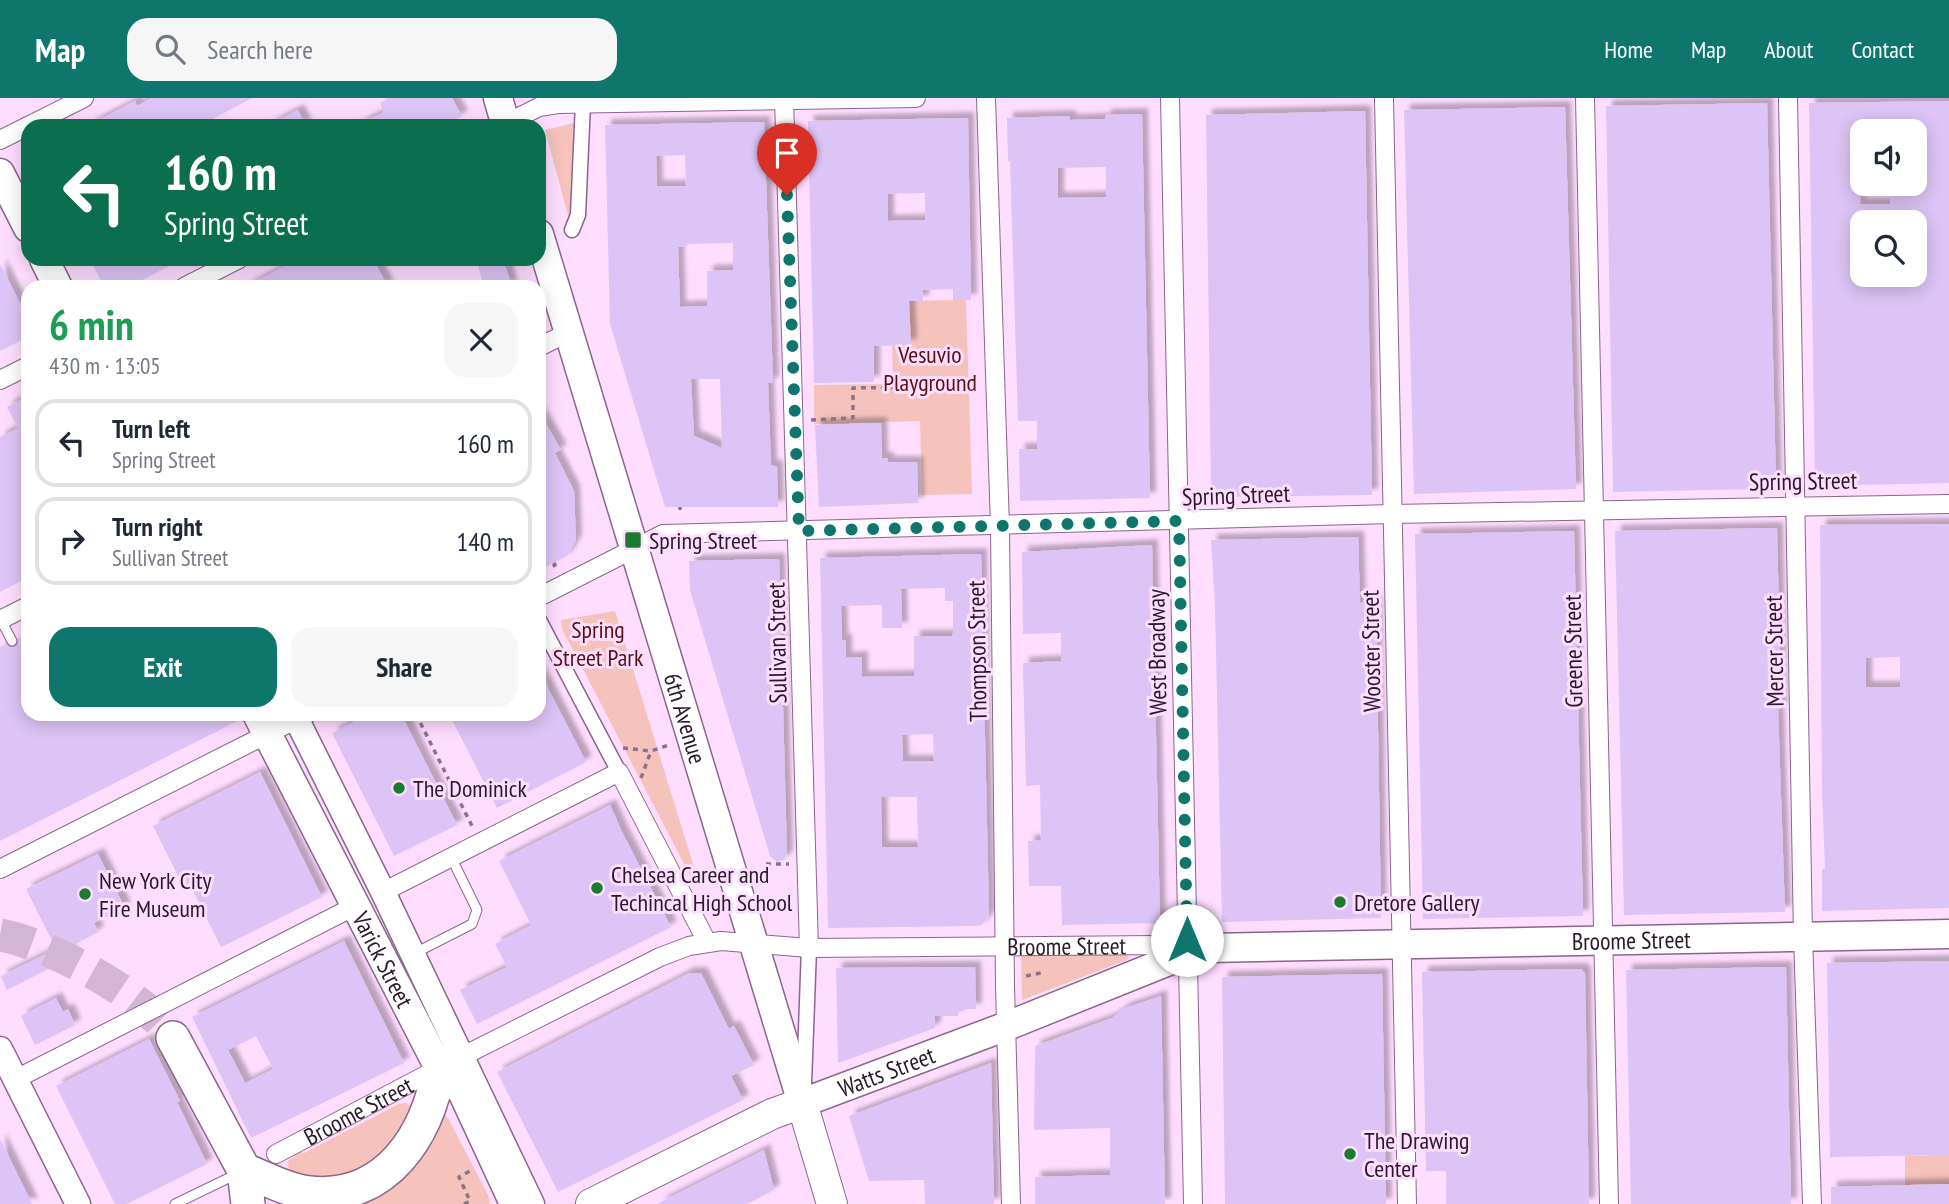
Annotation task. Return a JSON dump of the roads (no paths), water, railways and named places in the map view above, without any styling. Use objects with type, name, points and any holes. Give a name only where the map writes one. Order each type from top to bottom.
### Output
[{"type":"highway","points":[[173,1038],[244,1170],[249,1204]]},
{"type":"highway","points":[[244,1170],[291,1189],[312,1194],[340,1192],[373,1180],[393,1166],[415,1139],[436,1083],[450,1063]]},
{"type":"highway","name":"Watts Street","points":[[591,1204],[772,1114],[802,1103]]},
{"type":"highway","name":"6th Avenue","points":[[802,1103],[832,1204]]},
{"type":"highway","points":[[244,1170],[283,1204]]},
{"type":"main road","points":[[0,173],[21,214]]},
{"type":"main road","name":"6th Avenue","points":[[546,257],[802,1103]]},
{"type":"main road","name":"Varick Street","points":[[301,721],[412,954],[461,1094],[512,1204]]},
{"type":"main road","name":"Varick Street","points":[[262,724],[355,906],[532,1204]]},
{"type":"main road","name":"Broome Street","points":[[1187,954],[1213,948],[1949,934]]},
{"type":"main road","name":"Watts Street","points":[[802,1103],[1007,1026],[1187,954]]},
{"type":"main road","points":[[0,1049],[78,1204]]},
{"type":"street","points":[[42,119],[84,98]]},
{"type":"street","points":[[503,118],[539,107],[583,101],[916,98]]},
{"type":"street","name":"Thompson Street","points":[[986,98],[1000,527],[1011,1204]]},
{"type":"street","name":"West Broadway","points":[[1170,98],[1193,1204]]},
{"type":"street","name":"Wooster Street","points":[[1384,98],[1407,1204]]},
{"type":"street","name":"Greene Street","points":[[1586,98],[1609,1204]]},
{"type":"street","name":"Mercer Street","points":[[1788,98],[1803,936],[1812,1204]]},
{"type":"street","name":"Sullivan Street","points":[[784,99],[799,531],[809,948],[802,1103]]},
{"type":"street","points":[[572,230],[578,215],[583,101]]},
{"type":"street","points":[[0,140],[21,130]]},
{"type":"street","points":[[198,280],[225,266]]},
{"type":"street","points":[[546,344],[569,332]]},
{"type":"street","points":[[0,380],[21,370]]},
{"type":"street","name":"Spring Street","points":[[546,593],[663,534],[1595,509],[1949,504]]},
{"type":"street","points":[[0,620],[21,610]]},
{"type":"street","points":[[546,633],[707,942]]},
{"type":"street","points":[[0,869],[262,724]]},
{"type":"street","points":[[383,892],[618,772]]},
{"type":"street","points":[[16,1079],[355,906]]},
{"type":"street","name":"Broome Street","points":[[276,1154],[660,957],[707,942],[809,948],[1159,945],[1187,954]]},
{"type":"lane","points":[[0,620],[12,641]]},
{"type":"lane","points":[[412,954],[472,924],[477,910],[451,857]]},
{"type":"lane","points":[[175,1204],[244,1170]]},
{"type":"tunnel","points":[[0,935],[44,949],[95,974],[141,1005],[173,1038]]},
{"type":"place","name":"Spring Street","points":[[633,540]]},
{"type":"place","name":"The Dominick","points":[[399,788]]},
{"type":"place","name":"Chelsea Career and Techincal High School","points":[[597,888]]},
{"type":"place","name":"New York City Fire Museum","points":[[85,894]]},
{"type":"place","name":"Dretore Gallery","points":[[1340,902]]},
{"type":"place","name":"The Drawing Center","points":[[1350,1154]]},
{"type":"park label","name":"Vesuvio Playground","points":[[930,368]]},
{"type":"park label","name":"Spring Street Park","points":[[598,643]]}]
